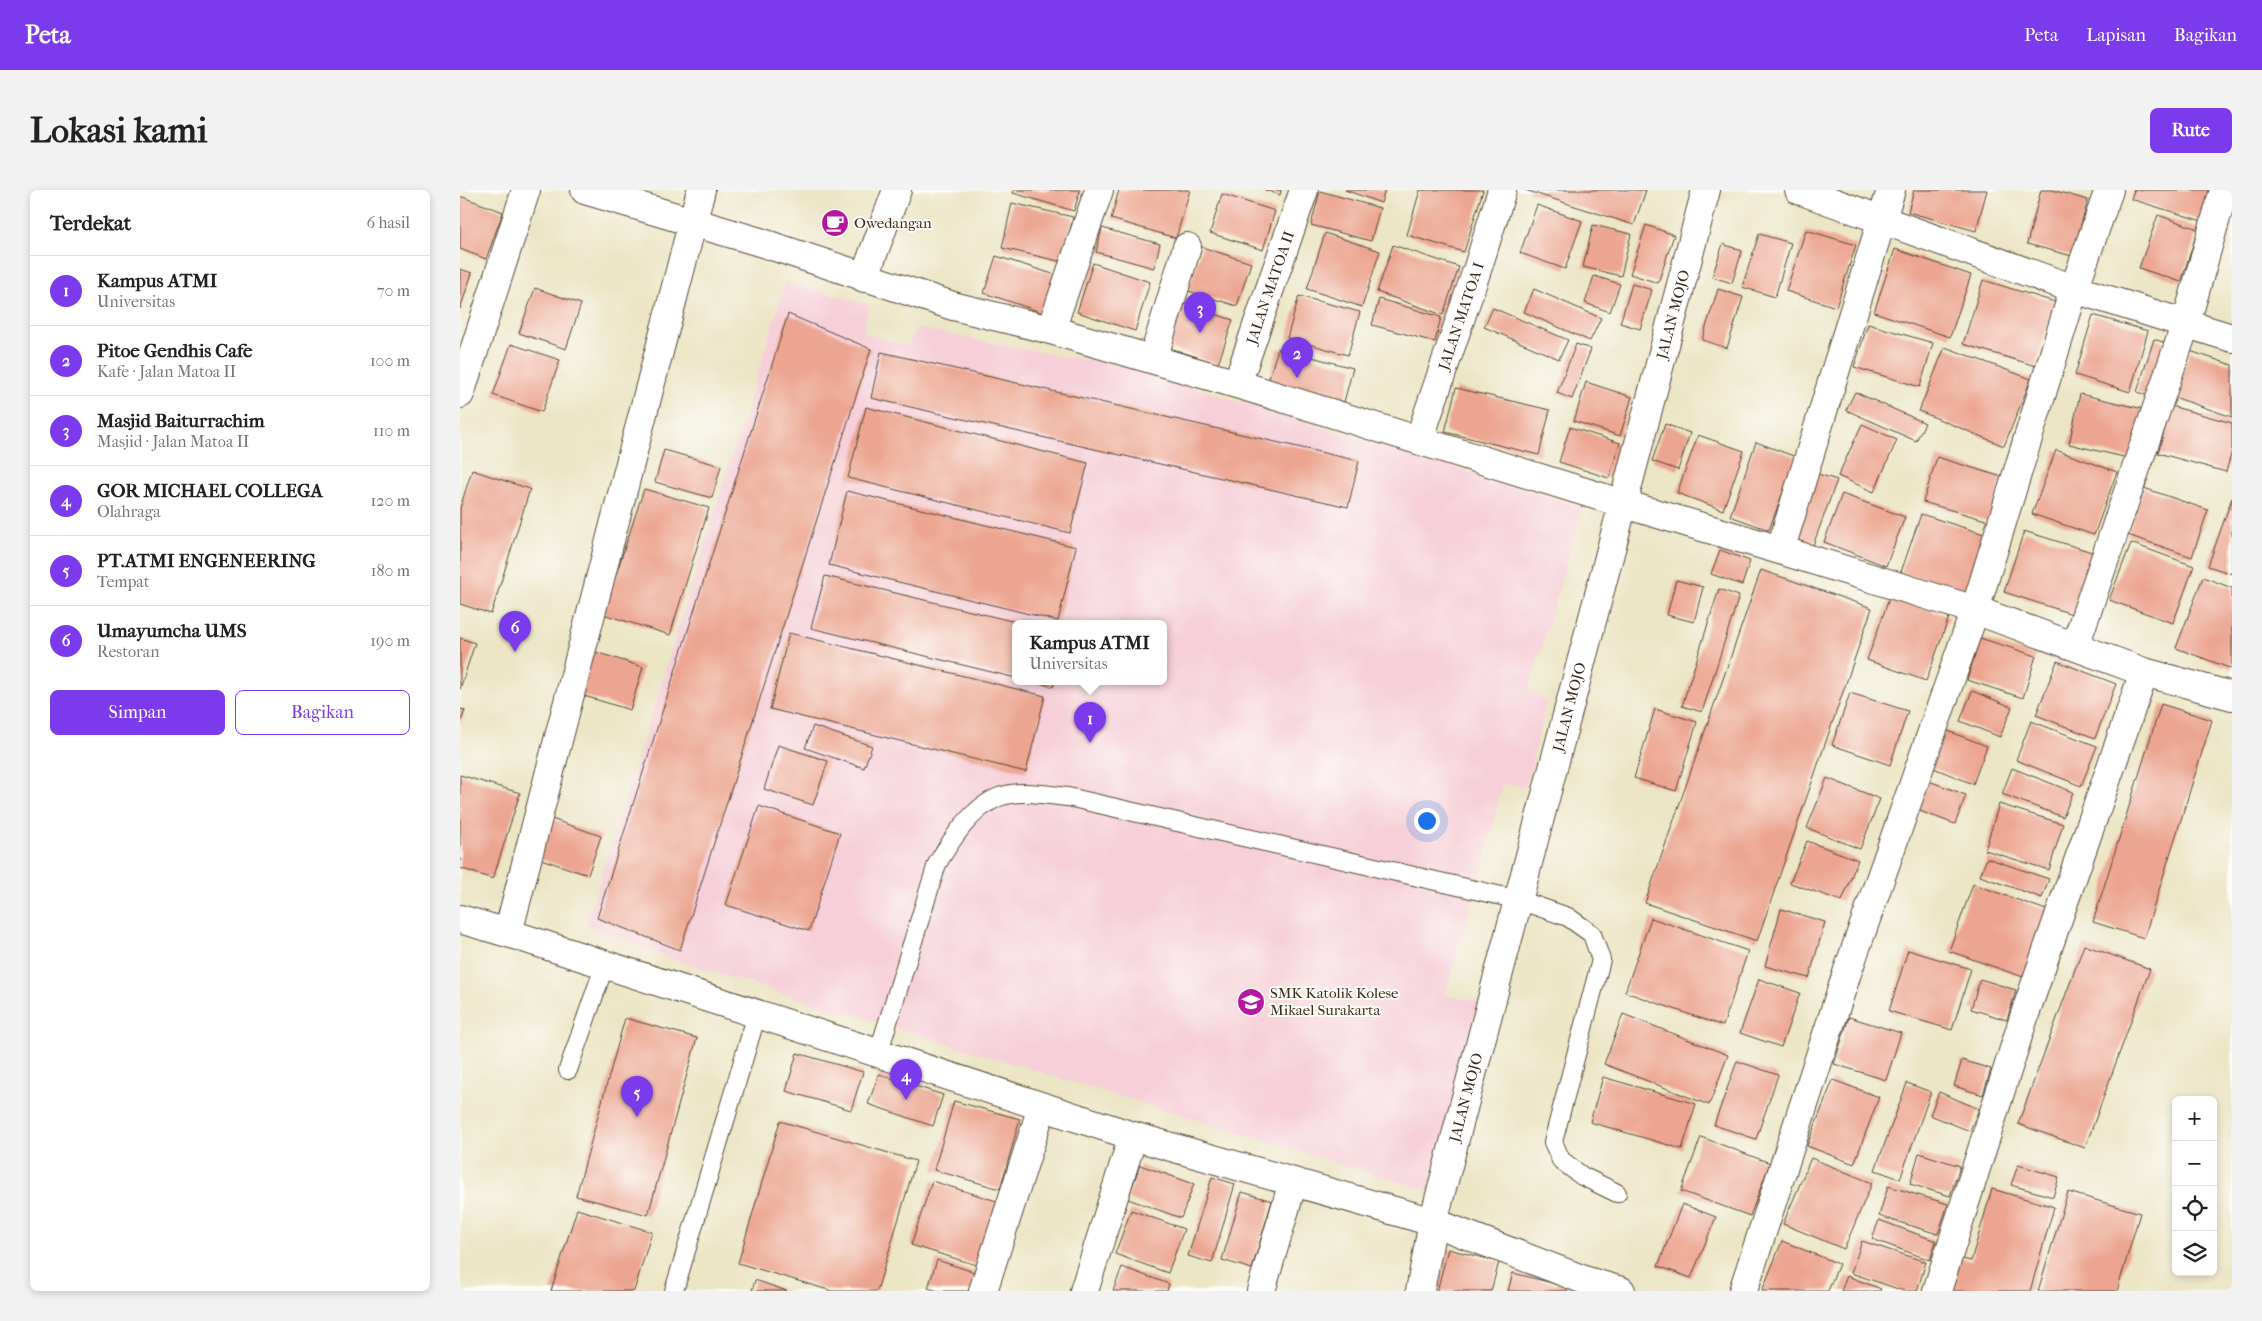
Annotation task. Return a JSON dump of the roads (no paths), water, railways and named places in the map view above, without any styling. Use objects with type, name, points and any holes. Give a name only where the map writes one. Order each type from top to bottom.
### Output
[{"type":"street","points":[[460,394],[526,190]]},
{"type":"street","points":[[585,190],[763,243],[953,306],[1051,330],[1153,359],[1975,610],[2144,672],[2232,696]]},
{"type":"street","points":[[508,933],[701,190]]},
{"type":"street","points":[[864,278],[897,190]]},
{"type":"street","points":[[1051,330],[1099,190]]},
{"type":"street","name":"JALAN MATOA II","points":[[1237,384],[1304,190]]},
{"type":"street","name":"JALAN MATOA I","points":[[1419,440],[1502,190]]},
{"type":"street","name":"JALAN MOJO","points":[[1420,1291],[1434,1222],[1706,190]]},
{"type":"street","points":[[1800,190],[2074,289],[2186,322],[2232,338]]},
{"type":"street","points":[[1784,538],[1891,190]]},
{"type":"street","points":[[1743,1291],[1847,973],[1975,610],[2074,289],[2109,190]]},
{"type":"street","points":[[2075,646],[2186,322],[2224,190]]},
{"type":"street","points":[[1153,359],[1187,247]]},
{"type":"street","points":[[1937,1291],[2026,1012],[2144,672]]},
{"type":"street","points":[[460,919],[605,964],[1133,1136],[1434,1222],[1585,1286],[1621,1291]]},
{"type":"street","points":[[983,1291],[1042,1106]]},
{"type":"street","points":[[1084,1291],[1133,1136]]},
{"type":"street","points":[[1261,1291],[1293,1182]]},
{"type":"lane","points":[[878,1054],[937,864],[951,840],[976,812],[1000,797],[1029,793],[1068,797],[1519,900],[1568,917],[1592,934],[1601,960],[1553,1142],[1561,1160],[1582,1176],[1618,1193]]},
{"type":"lane","points":[[568,1070],[605,964]]},
{"type":"lane","points":[[674,1291],[756,1014]]},
{"type":"place","name":"Owedangan","points":[[835,223]]},
{"type":"place","name":"Masjid Baiturrachim","points":[[1200,333]]},
{"type":"place","name":"Pitoe Gendhis Cafe","points":[[1297,378]]},
{"type":"place","name":"Umayumcha UMS","points":[[515,652]]},
{"type":"place","name":"Kampus ATMI","points":[[1090,743]]},
{"type":"place","name":"SMK Katolik Kolese Mikael Surakarta","points":[[1251,1002]]},
{"type":"place","name":"GOR MICHAEL COLLEGA","points":[[906,1100]]},
{"type":"place","name":"PT.ATMI ENGENEERING","points":[[637,1117]]}]
